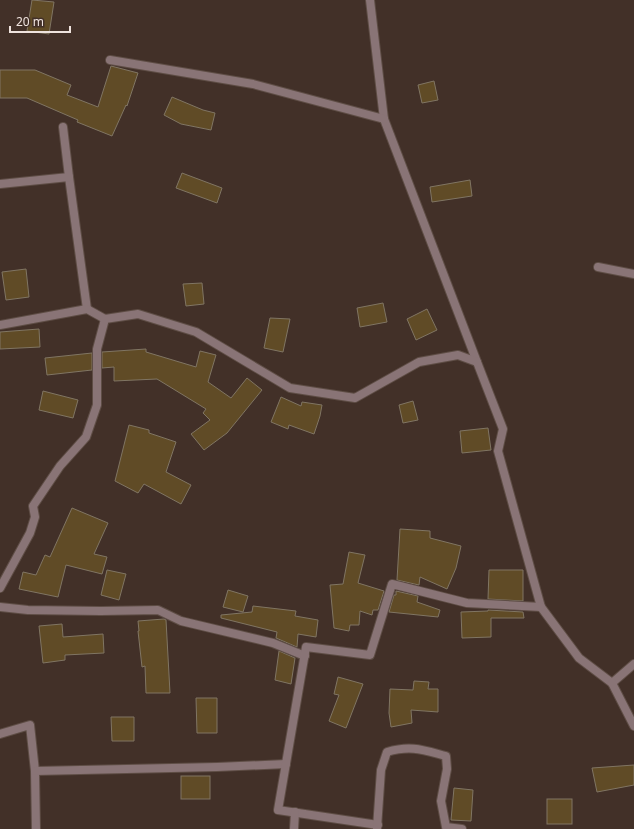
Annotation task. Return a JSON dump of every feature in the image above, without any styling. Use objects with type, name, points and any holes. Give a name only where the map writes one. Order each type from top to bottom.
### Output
[{"type":"street","points":[[370,0],[384,119],[502,429],[498,451],[541,607],[579,658],[612,683],[634,726]]},
{"type":"street","points":[[110,60],[253,84],[384,119]]},
{"type":"street","points":[[63,127],[87,309]]},
{"type":"street","points":[[0,184],[69,177]]},
{"type":"street","points":[[598,267],[634,274]]},
{"type":"street","points":[[0,325],[87,309],[105,319],[138,314],[196,332],[290,388],[355,398],[419,362],[458,355],[477,362]]},
{"type":"street","points":[[0,588],[30,533],[34,517],[33,506],[60,466],[86,437],[97,405],[97,349],[105,319]]},
{"type":"street","points":[[462,829],[446,827],[441,801],[447,769],[446,756],[422,749],[401,748],[387,752],[381,770],[377,827],[278,810],[306,647],[370,655],[392,584],[467,603],[541,607]]},
{"type":"street","points":[[0,607],[28,610],[158,610],[181,621],[272,643],[305,656]]},
{"type":"street","points":[[612,683],[634,664]]},
{"type":"street","points":[[0,734],[30,725],[35,771],[36,829]]},
{"type":"street","points":[[35,771],[162,769],[286,764]]},
{"type":"street","points":[[294,829],[295,812]]},
{"type":"building","points":[[32,0],[54,2],[49,34],[27,31]]},
{"type":"building","points":[[111,66],[138,73],[127,106],[126,105],[112,136],[77,122],[78,120],[27,98],[0,98],[0,70],[35,70],[71,85],[67,95],[98,107]]},
{"type":"building","points":[[434,81],[438,100],[422,103],[418,85]]},
{"type":"building","points":[[172,97],[203,110],[215,113],[211,130],[181,124],[164,115]]},
{"type":"building","points":[[182,173],[222,188],[217,203],[176,188]]},
{"type":"building","points":[[470,180],[472,196],[432,202],[430,187]]},
{"type":"building","points":[[26,269],[29,297],[6,300],[2,272]]},
{"type":"building","points":[[202,283],[204,304],[186,306],[183,284]]},
{"type":"building","points":[[383,303],[387,322],[360,327],[357,308]]},
{"type":"building","points":[[427,309],[437,330],[416,340],[407,319]]},
{"type":"building","points":[[270,318],[290,319],[283,352],[264,348]]},
{"type":"building","points":[[39,329],[40,347],[0,349],[0,332]]},
{"type":"building","points":[[146,349],[146,352],[196,367],[200,351],[216,355],[208,382],[231,398],[247,378],[262,390],[227,433],[204,450],[191,434],[210,420],[203,413],[206,409],[157,379],[114,381],[114,367],[102,368],[102,352]]},
{"type":"building","points":[[92,353],[92,370],[47,375],[45,358]]},
{"type":"building","points":[[43,391],[78,400],[73,418],[39,410]]},
{"type":"building","points":[[281,397],[301,406],[302,402],[322,405],[314,434],[289,425],[288,429],[271,422]]},
{"type":"building","points":[[413,401],[418,420],[403,423],[399,405]]},
{"type":"building","points":[[129,425],[149,430],[149,433],[176,442],[166,472],[191,485],[181,504],[144,484],[138,493],[115,481]]},
{"type":"building","points":[[488,428],[491,450],[462,453],[460,431]]},
{"type":"building","points":[[72,508],[108,523],[94,554],[107,557],[102,574],[66,565],[58,597],[19,589],[23,572],[36,575],[45,555],[50,557]]},
{"type":"building","points":[[400,529],[430,531],[430,538],[461,546],[456,568],[447,589],[420,577],[419,585],[397,580]]},
{"type":"building","points":[[349,552],[365,555],[358,583],[384,591],[378,610],[373,610],[372,615],[360,611],[359,625],[350,625],[349,631],[334,628],[330,585],[343,584]]},
{"type":"building","points":[[107,570],[126,574],[119,600],[101,595]]},
{"type":"building","points":[[489,570],[523,570],[523,601],[488,599]]},
{"type":"building","points":[[228,590],[248,596],[243,612],[223,607]]},
{"type":"building","points":[[396,591],[418,596],[417,602],[440,610],[438,617],[389,612],[394,595],[396,595]]},
{"type":"building","points":[[253,606],[296,611],[295,616],[318,620],[316,637],[298,634],[297,647],[276,638],[277,632],[221,618],[221,615],[252,612]]},
{"type":"building","points":[[488,610],[523,612],[524,618],[491,618],[491,637],[462,638],[461,612]]},
{"type":"building","points":[[166,620],[170,693],[146,693],[145,666],[142,667],[138,621]]},
{"type":"building","points":[[62,624],[63,637],[103,634],[104,653],[65,655],[65,660],[43,663],[39,626]]},
{"type":"building","points":[[279,651],[295,658],[291,684],[275,680]]},
{"type":"building","points":[[338,677],[363,684],[346,728],[329,721],[339,695],[334,694]]},
{"type":"building","points":[[414,681],[429,682],[428,689],[438,689],[438,712],[411,710],[412,723],[391,727],[389,713],[390,689],[413,690]]},
{"type":"building","points":[[196,698],[217,698],[217,733],[197,733]]},
{"type":"building","points":[[111,717],[134,717],[134,741],[112,741]]},
{"type":"building","points":[[634,765],[634,785],[597,792],[592,768]]},
{"type":"building","points":[[181,776],[210,776],[210,799],[181,799]]},
{"type":"building","points":[[454,788],[473,790],[471,821],[451,820]]},
{"type":"building","points":[[547,799],[572,799],[572,824],[547,824]]}]
